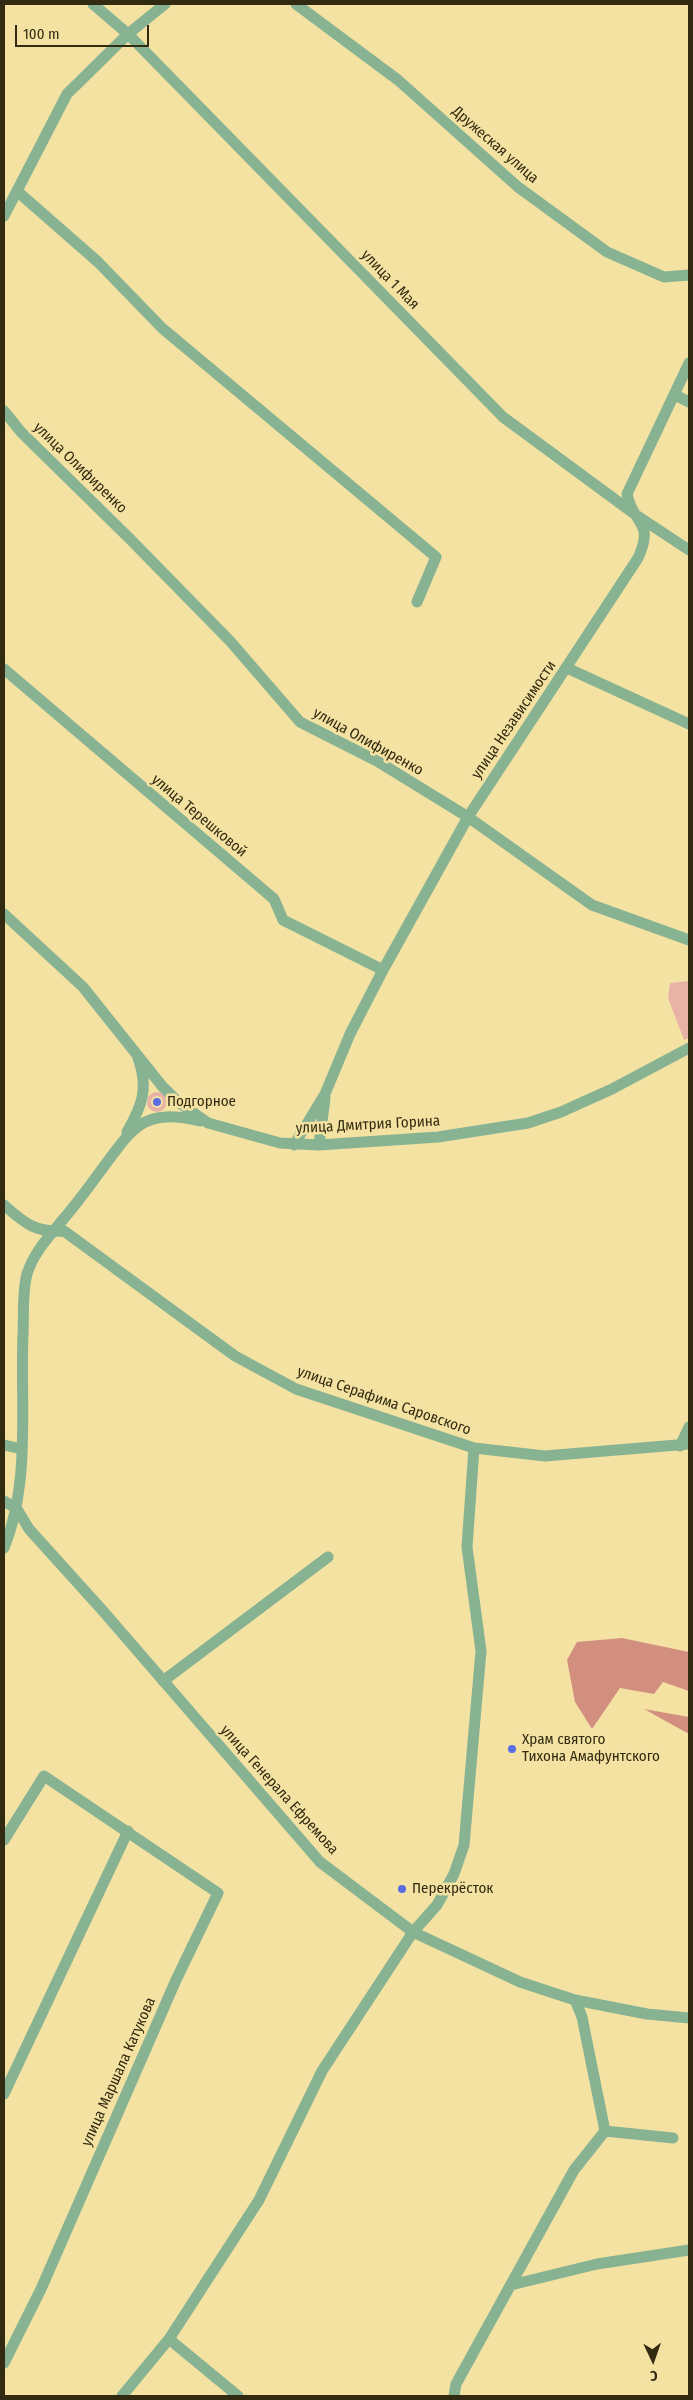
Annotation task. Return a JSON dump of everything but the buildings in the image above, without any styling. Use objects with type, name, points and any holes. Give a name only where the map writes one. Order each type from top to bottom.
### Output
[{"type":"street","name":"улица 1 Мая","points":[[93,4],[128,34],[503,417],[636,515],[689,550]]},
{"type":"street","points":[[4,216],[67,94],[128,34],[165,4]]},
{"type":"street","name":"Дружеская улица","points":[[296,4],[398,80],[518,187],[607,252],[664,277],[689,275]]},
{"type":"street","points":[[17,191],[98,262],[162,328],[436,558],[418,602]]},
{"type":"street","name":"улица Независимости","points":[[325,1094],[350,1034],[382,970],[468,817],[630,572],[644,545],[645,532],[629,504],[628,494],[689,362]]},
{"type":"street","points":[[674,395],[689,402]]},
{"type":"street","name":"улица Олифиренко","points":[[4,411],[21,432],[230,641],[300,722],[377,761],[468,817],[592,905],[689,940]]},
{"type":"street","points":[[567,668],[689,724]]},
{"type":"street","name":"улица Терешковой","points":[[4,669],[274,899],[283,920],[382,970]]},
{"type":"street","name":"улица Дмитрия Горина","points":[[4,914],[83,987],[168,1093],[208,1123],[257,1138],[294,1145],[319,1145],[438,1137],[528,1123],[561,1112],[612,1090],[689,1048]]},
{"type":"street","points":[[135,1051],[142,1075],[143,1100],[147,1112],[160,1116],[178,1117],[208,1123]]},
{"type":"street","points":[[4,1548],[17,1509],[22,1449],[21,1384],[24,1291],[27,1274],[33,1259],[52,1232],[122,1140],[143,1100],[151,1089],[160,1088],[168,1093],[171,1107],[160,1116],[138,1126],[122,1140]]},
{"type":"street","points":[[319,1145],[325,1094]]},
{"type":"street","points":[[294,1145],[325,1094]]},
{"type":"street","name":"улица Серафима Саровского","points":[[4,1205],[17,1218],[38,1230],[64,1231],[235,1356],[296,1389],[474,1448],[544,1456],[685,1445]]},
{"type":"street","points":[[685,1445],[689,1426]]},
{"type":"street","points":[[4,1445],[22,1449]]},
{"type":"street","points":[[122,2396],[169,2339],[258,2200],[322,2071],[413,1932],[437,1906],[454,1874],[464,1845],[481,1651],[466,1547],[474,1448]]},
{"type":"street","name":"улица Генерала Ефремова","points":[[4,1501],[17,1509],[29,1529],[320,1862],[413,1932],[520,1982],[575,2000],[647,2014],[689,2018]]},
{"type":"street","points":[[163,1681],[328,1557]]},
{"type":"street","name":"улица Маршала Катукова","points":[[4,1840],[44,1776],[218,1893],[176,1980],[40,2289],[4,2363]]},
{"type":"street","points":[[4,2094],[128,1831]]},
{"type":"street","points":[[454,2396],[456,2384],[574,2170],[605,2131],[582,2016],[575,2000]]},
{"type":"street","points":[[605,2131],[673,2138]]},
{"type":"street","points":[[511,2285],[597,2264],[689,2250]]},
{"type":"street","points":[[169,2339],[238,2396]]},
{"type":"shaded area","points":[[689,981],[689,1038],[684,1040],[668,998],[670,983]]},
{"type":"shaded area","points":[[153,1092],[161,1092],[167,1098],[167,1106],[161,1112],[153,1112],[147,1106],[147,1098]]},
{"type":"shaded area","points":[[622,1638],[689,1652],[689,1691],[663,1682],[654,1694],[620,1688],[592,1729],[575,1702],[567,1660],[577,1642]]},
{"type":"shaded area","points":[[644,1709],[689,1717],[689,1734]]},
{"type":"place","name":"Подгорное","points":[[157,1102]]},
{"type":"place","name":"Храм святого Тихона Амафунтского","points":[[512,1749]]},
{"type":"place","name":"Перекрёсток","points":[[402,1889]]}]
